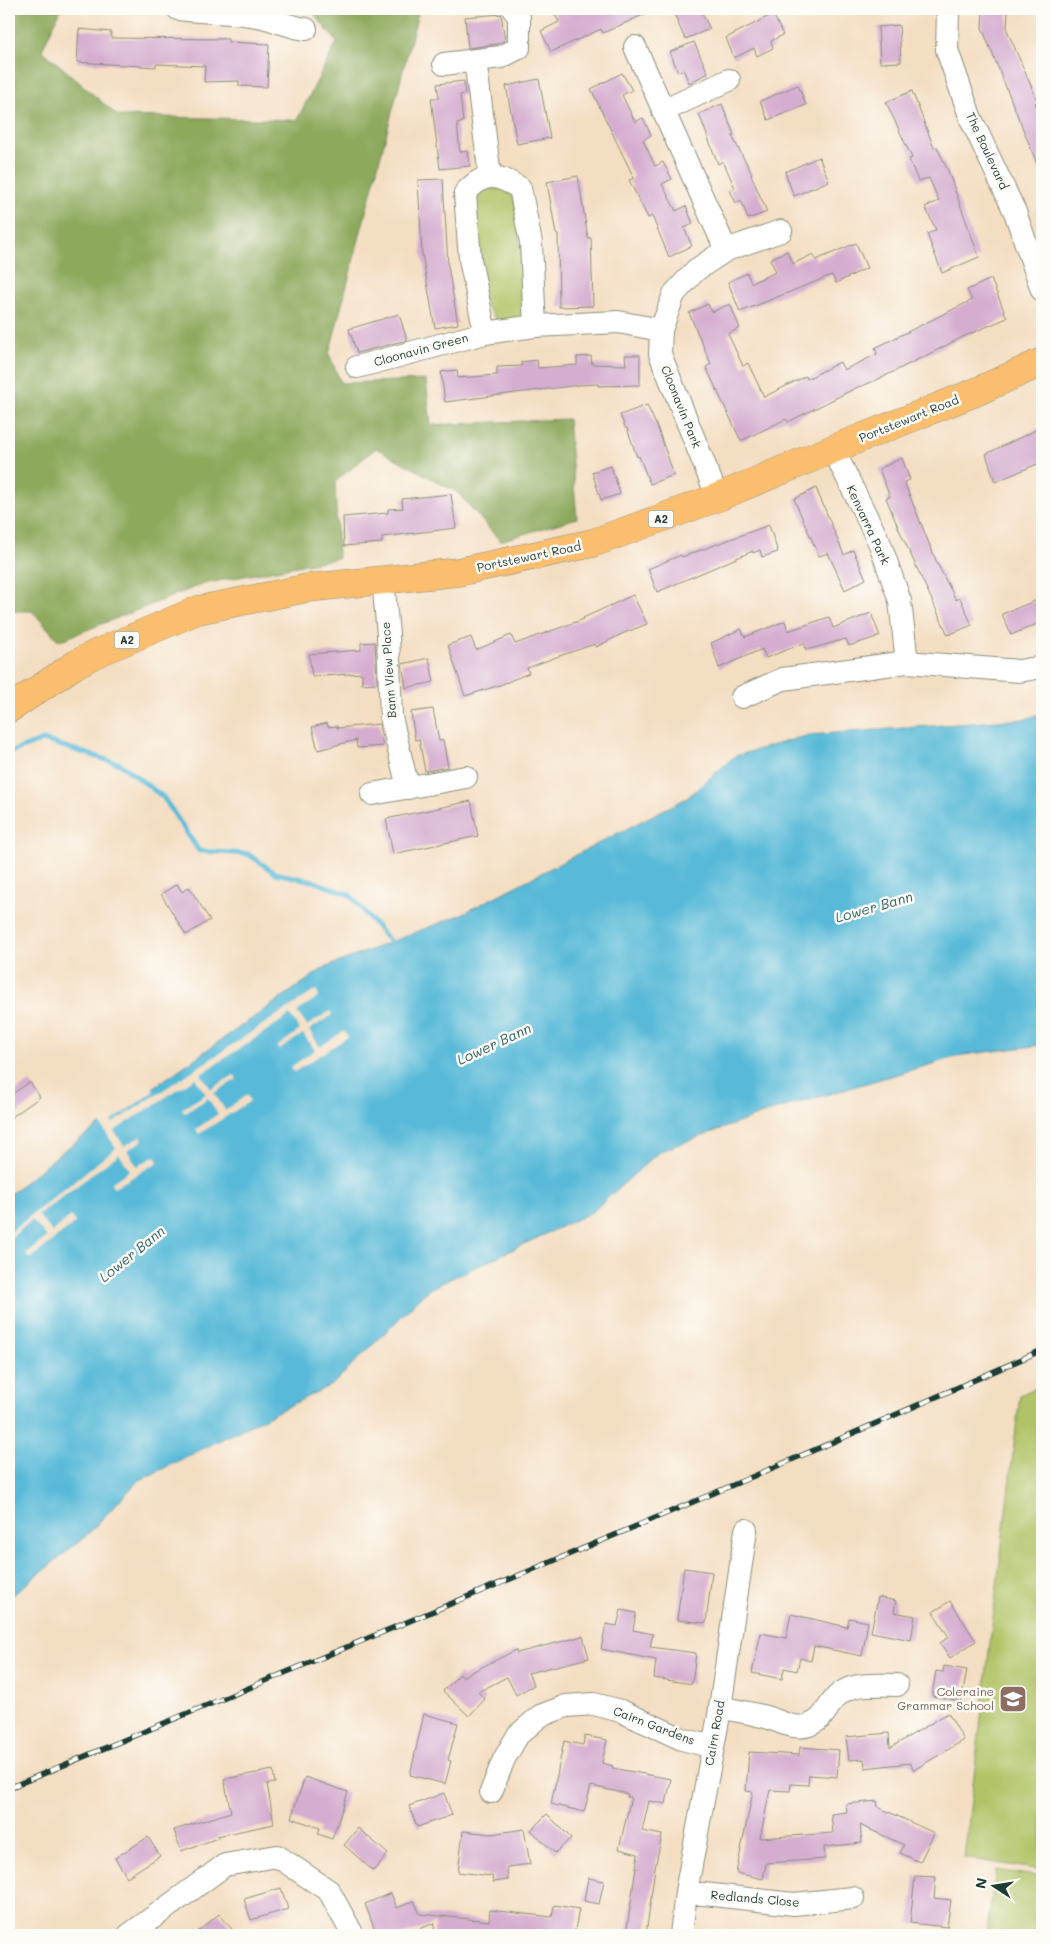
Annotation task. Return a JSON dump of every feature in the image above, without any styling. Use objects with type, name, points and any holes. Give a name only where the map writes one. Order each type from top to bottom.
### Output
[{"type":"main road","name":"Portstewart Road","points":[[9,710],[76,664],[97,653],[198,610],[308,588],[458,572],[593,544],[716,498],[976,392],[1042,362]]},
{"type":"street","points":[[178,9],[257,16],[306,29]]},
{"type":"street","points":[[444,64],[501,57],[519,48],[519,16],[513,9]]},
{"type":"street","name":"The Boulevard","points":[[948,9],[947,50],[971,119],[1015,212],[1042,290]]},
{"type":"street","points":[[635,47],[726,250]]},
{"type":"street","points":[[475,60],[490,176],[505,179],[520,188],[531,243],[535,326]]},
{"type":"street","points":[[664,111],[729,80]]},
{"type":"street","name":"Cloonavin Green","points":[[485,333],[470,259],[465,193],[476,181],[490,176]]},
{"type":"street","name":"Cloonavin Park","points":[[716,498],[660,354],[661,330],[674,294],[696,270],[726,250],[781,231]]},
{"type":"street","name":"Cloonavin Green","points":[[357,367],[485,333],[535,326],[618,322],[661,330]]},
{"type":"street","name":"Kenvarra Park","points":[[833,449],[880,544],[900,601],[907,662]]},
{"type":"street","name":"Bann View Place","points":[[382,580],[388,634],[391,717],[408,788]]},
{"type":"street","points":[[742,697],[783,679],[907,662],[1019,671],[1042,667]]},
{"type":"street","points":[[372,794],[466,777]]},
{"type":"street","name":"Cairn Road","points":[[680,1935],[686,1892],[720,1707],[746,1530]]},
{"type":"street","points":[[720,1707],[768,1718],[788,1727],[809,1725],[826,1713],[833,1700],[844,1691],[857,1686],[897,1685]]},
{"type":"street","name":"Cairn Gardens","points":[[492,1792],[504,1759],[518,1735],[540,1716],[566,1706],[594,1704],[621,1711],[682,1739],[713,1747]]},
{"type":"street","points":[[129,1935],[225,1865],[277,1856],[329,1891],[353,1935]]},
{"type":"street","name":"Redlands Close","points":[[686,1892],[794,1904],[852,1898]]},
{"type":"green space","points":[[9,9],[61,9],[42,50],[118,116],[297,120],[337,42],[310,9],[419,9],[329,354],[341,383],[426,380],[431,425],[568,419],[577,518],[500,541],[458,493],[376,448],[335,482],[338,558],[203,584],[59,641],[32,611],[9,611]]},
{"type":"green space","points":[[487,189],[503,189],[514,198],[528,310],[514,324],[499,324],[484,302],[474,196]]},
{"type":"green space","name":"Coleraine Grammar School","points":[[1042,1385],[1042,1870],[964,1858],[1020,1395]]},
{"type":"green space","points":[[996,1870],[1042,1877],[1042,1935],[986,1935]]},
{"type":"water","name":"Lower Bann","points":[[1042,713],[1042,1045],[963,1055],[774,1110],[660,1151],[592,1212],[429,1289],[333,1384],[138,1481],[86,1536],[9,1598],[9,1195],[63,1151],[324,968],[460,915],[687,798],[735,756],[809,735],[1026,719]]},
{"type":"pier","points":[[316,990],[319,996],[297,1012],[307,1026],[330,1011],[332,1015],[309,1030],[320,1047],[344,1031],[348,1037],[294,1072],[291,1067],[315,1050],[303,1034],[279,1050],[277,1047],[300,1030],[290,1015],[201,1074],[211,1089],[234,1075],[237,1079],[214,1093],[225,1110],[247,1095],[250,1101],[199,1134],[196,1129],[218,1114],[208,1098],[185,1113],[182,1109],[206,1094],[195,1078],[114,1131],[124,1146],[141,1136],[143,1140],[127,1150],[137,1166],[155,1156],[158,1162],[114,1188],[111,1183],[130,1170],[119,1154],[38,1215],[52,1232],[71,1216],[76,1222],[30,1259],[26,1254],[47,1237],[32,1220],[9,1239],[9,1233],[116,1148],[100,1123],[151,1086],[154,1091],[111,1122],[113,1123]]},
{"type":"building","points":[[552,9],[656,9],[603,33],[601,29],[551,52],[541,31],[559,22]]},
{"type":"building","points":[[672,9],[700,9],[710,29],[685,39]]},
{"type":"building","points":[[983,9],[1008,9],[1007,30],[1038,102],[1035,103],[1042,119],[1042,176],[982,28]]},
{"type":"building","points":[[501,14],[505,40],[497,44],[468,48],[465,17]]},
{"type":"building","points":[[773,14],[783,35],[771,41],[773,48],[757,56],[754,48],[734,58],[726,38]]},
{"type":"building","points":[[899,25],[901,62],[880,63],[878,27]]},
{"type":"building","points":[[79,29],[111,32],[111,38],[228,39],[228,42],[269,44],[267,87],[239,86],[239,81],[204,82],[205,66],[156,64],[156,67],[77,62]]},
{"type":"building","points":[[694,42],[708,73],[689,83],[683,69],[678,72],[670,52]]},
{"type":"building","points":[[622,73],[632,90],[622,95],[635,122],[643,118],[651,135],[643,140],[655,166],[663,162],[672,179],[662,184],[676,211],[686,206],[693,224],[684,228],[692,246],[669,257],[652,216],[648,218],[629,180],[634,178],[591,89]]},
{"type":"building","points":[[539,79],[550,138],[517,144],[506,86]]},
{"type":"building","points":[[464,81],[465,94],[460,95],[463,122],[457,124],[460,152],[468,151],[470,166],[440,169],[431,98],[439,98],[437,84]]},
{"type":"building","points":[[798,85],[806,105],[768,120],[760,101]]},
{"type":"building","points":[[912,91],[934,148],[937,147],[948,171],[979,257],[942,273],[927,234],[936,230],[925,207],[939,201],[929,178],[918,181],[909,159],[912,158],[886,102]]},
{"type":"building","points":[[722,104],[734,135],[732,136],[752,174],[767,212],[748,219],[741,200],[736,203],[730,190],[735,188],[723,161],[718,164],[699,114]]},
{"type":"building","points":[[819,157],[829,181],[794,196],[785,172]]},
{"type":"building","points":[[578,176],[588,238],[591,238],[593,306],[559,307],[558,234],[556,234],[547,182]]},
{"type":"building","points":[[443,179],[448,266],[458,324],[435,328],[422,254],[418,180]]},
{"type":"building","points":[[856,243],[867,268],[836,283],[832,275],[740,312],[728,282],[747,273],[751,283],[776,272],[770,259],[787,251],[793,264],[813,254],[816,260]]},
{"type":"building","points":[[991,279],[1007,318],[965,336],[788,422],[786,419],[741,441],[706,367],[711,364],[689,313],[708,304],[712,312],[730,304],[740,328],[728,334],[743,366],[748,363],[764,397],[806,376],[807,379],[840,362],[844,370],[877,354],[875,348],[972,300],[967,290]]},
{"type":"building","points":[[399,314],[407,340],[357,353],[349,329]]},
{"type":"building","points":[[625,355],[640,355],[640,385],[579,385],[445,402],[441,372],[457,370],[458,378],[497,375],[497,367],[522,366],[521,362],[537,360],[538,368],[577,365],[577,357],[591,356],[592,364],[626,365]]},
{"type":"building","points":[[647,405],[658,429],[674,475],[650,484],[620,415]]},
{"type":"building","points":[[1042,427],[1042,462],[995,482],[986,454]]},
{"type":"building","points":[[902,458],[910,480],[904,482],[937,563],[956,600],[960,598],[972,625],[948,635],[886,498],[890,497],[879,469]]},
{"type":"building","points":[[611,466],[620,494],[601,500],[592,472]]},
{"type":"building","points":[[816,488],[844,555],[853,550],[866,579],[845,590],[828,553],[819,556],[794,499]]},
{"type":"building","points":[[451,494],[456,528],[382,537],[382,543],[344,546],[343,517],[388,513],[388,509],[403,508],[402,499]]},
{"type":"building","points":[[769,525],[778,552],[762,557],[760,550],[753,553],[753,551],[657,592],[648,569],[681,555],[682,557]]},
{"type":"building","points":[[633,595],[647,624],[596,647],[595,644],[527,668],[529,673],[465,696],[448,645],[471,637],[476,650],[511,635],[515,644],[584,619]]},
{"type":"building","points":[[1042,598],[1042,622],[1011,635],[1002,614]]},
{"type":"building","points":[[871,613],[880,636],[849,646],[846,639],[806,650],[804,643],[766,658],[762,649],[719,668],[711,643],[741,629],[745,637],[785,621],[788,631],[829,617],[833,628]]},
{"type":"building","points":[[375,642],[377,683],[362,684],[362,673],[312,677],[309,654],[361,650],[361,643]]},
{"type":"building","points":[[429,658],[434,682],[406,688],[402,664]]},
{"type":"building","points":[[433,709],[439,741],[443,740],[448,767],[425,771],[419,739],[415,740],[411,712]]},
{"type":"building","points":[[327,723],[328,727],[337,726],[337,728],[379,724],[383,746],[357,748],[356,740],[318,750],[312,727]]},
{"type":"building","points":[[471,801],[478,836],[393,854],[386,819]]},
{"type":"building","points":[[177,884],[182,892],[189,887],[210,920],[186,935],[161,894]]},
{"type":"building","points":[[30,1082],[40,1097],[9,1119],[9,1096]]},
{"type":"building","points":[[684,1568],[712,1572],[706,1623],[677,1620]]},
{"type":"building","points":[[878,1597],[896,1601],[894,1612],[915,1616],[911,1640],[871,1632]]},
{"type":"building","points":[[950,1601],[976,1641],[950,1658],[940,1643],[949,1637],[933,1612]]},
{"type":"building","points":[[621,1610],[636,1613],[633,1630],[653,1634],[650,1647],[696,1653],[692,1684],[654,1678],[656,1660],[601,1649],[606,1624],[617,1626]]},
{"type":"building","points":[[791,1614],[847,1627],[849,1618],[868,1622],[862,1656],[814,1646],[811,1661],[800,1658],[797,1671],[784,1668],[782,1679],[752,1673],[761,1633],[786,1638]]},
{"type":"building","points":[[583,1636],[589,1658],[528,1673],[534,1685],[516,1695],[507,1677],[478,1692],[485,1699],[469,1716],[443,1691],[460,1674],[462,1677],[516,1650],[517,1653]]},
{"type":"building","points":[[944,1666],[967,1670],[961,1701],[932,1696],[936,1671],[943,1672]]},
{"type":"building","points":[[948,1713],[964,1740],[914,1770],[910,1763],[865,1768],[864,1759],[849,1760],[846,1737],[889,1733],[890,1748]]},
{"type":"building","points":[[424,1714],[458,1723],[448,1760],[451,1761],[445,1784],[410,1775]]},
{"type":"building","points":[[585,1736],[607,1740],[602,1763],[613,1766],[612,1768],[671,1779],[666,1804],[649,1801],[642,1831],[662,1835],[655,1868],[646,1935],[626,1935],[638,1854],[619,1849],[631,1797],[627,1797],[628,1794],[591,1786],[584,1812],[551,1804],[564,1741],[583,1745]]},
{"type":"building","points":[[800,1747],[839,1750],[837,1777],[809,1775],[808,1785],[791,1784],[790,1791],[770,1790],[760,1838],[833,1833],[831,1814],[847,1812],[846,1804],[877,1801],[878,1807],[934,1833],[920,1862],[900,1853],[904,1845],[860,1825],[862,1843],[824,1847],[825,1859],[766,1863],[763,1879],[736,1873],[753,1792],[746,1791],[749,1752],[799,1755]]},
{"type":"building","points":[[273,1770],[275,1783],[267,1784],[274,1824],[217,1836],[218,1838],[181,1851],[174,1830],[231,1812],[224,1779]]},
{"type":"building","points":[[305,1777],[348,1792],[332,1839],[318,1834],[320,1828],[291,1818]]},
{"type":"building","points":[[444,1793],[452,1815],[417,1827],[409,1806]]},
{"type":"building","points":[[547,1814],[571,1838],[555,1853],[531,1830]]},
{"type":"building","points":[[358,1828],[388,1854],[373,1871],[344,1845]]},
{"type":"building","points":[[524,1829],[530,1864],[507,1867],[508,1880],[493,1882],[492,1876],[458,1872],[463,1831],[491,1834]]},
{"type":"building","points":[[148,1837],[160,1856],[127,1877],[115,1858]]},
{"type":"building","points":[[915,1876],[936,1877],[934,1898],[951,1900],[947,1927],[910,1923]]},
{"type":"building","points":[[588,1878],[604,1881],[599,1904],[584,1901]]},
{"type":"building","points":[[281,1888],[288,1909],[251,1920],[244,1899]]},
{"type":"building","points":[[391,1893],[397,1908],[414,1901],[420,1914],[489,1921],[490,1910],[552,1917],[554,1905],[579,1909],[574,1935],[434,1935],[435,1923],[402,1935],[377,1935],[365,1904]]},
{"type":"building","points":[[219,1914],[237,1935],[193,1935]]},
{"type":"waterway","points":[[9,749],[11,752],[43,740],[120,764],[163,797],[199,851],[248,854],[275,873],[313,881],[350,895],[393,948]]},
{"type":"railway","points":[[9,1788],[656,1518],[1042,1350]]},
{"type":"place","name":"Coleraine Grammar School","points":[[1013,1699]]}]
